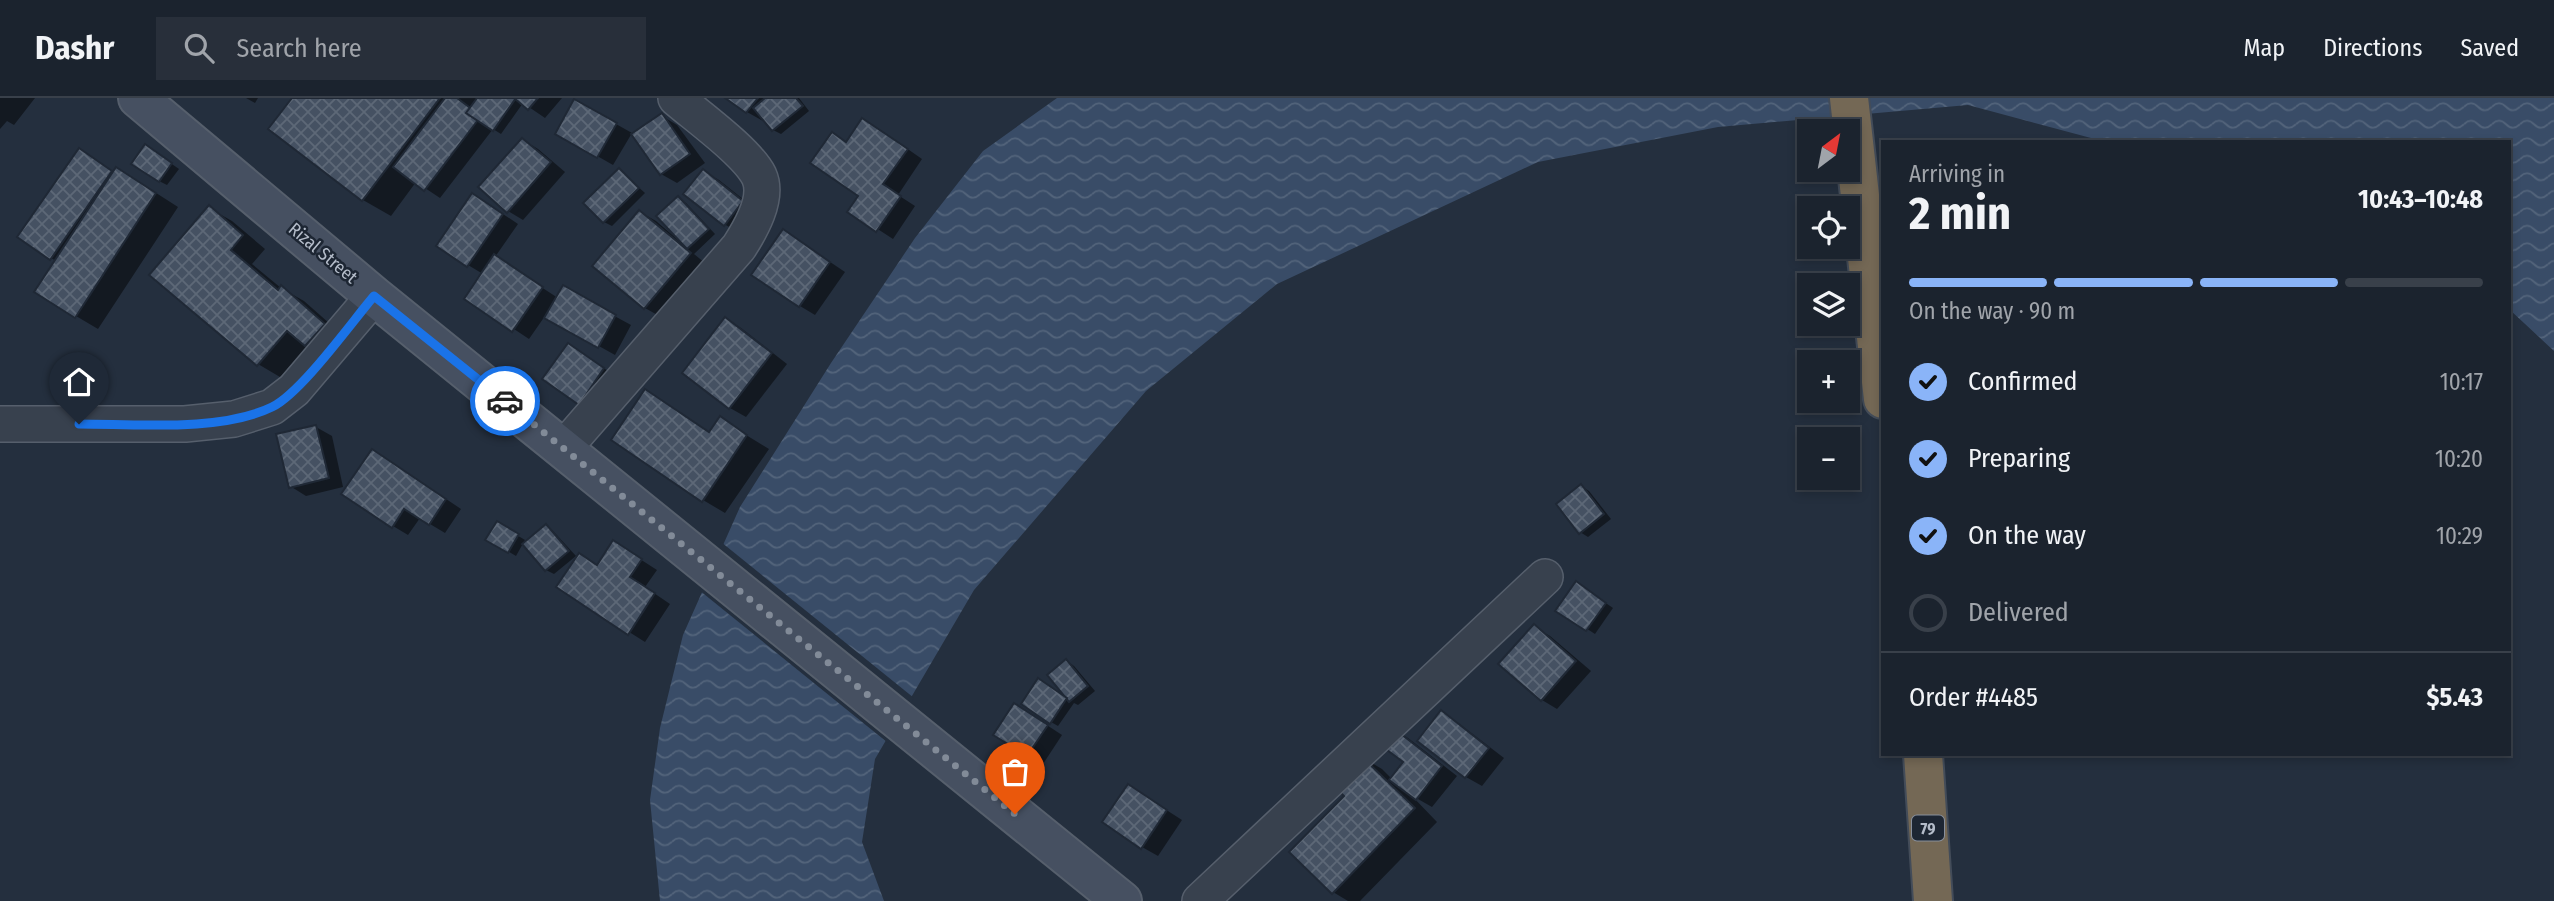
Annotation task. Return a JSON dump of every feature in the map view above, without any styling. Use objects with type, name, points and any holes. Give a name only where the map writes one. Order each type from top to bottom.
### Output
[{"type":"highway","points":[[1850,112],[1881,382]]},
{"type":"highway","name":"79","points":[[1923,756],[1933,901]]},
{"type":"main road","name":"Rizal Street","points":[[138,98],[374,296],[1122,901]]},
{"type":"street","points":[[564,448],[739,247],[751,227],[760,203],[760,178],[748,163],[676,98]]},
{"type":"street","points":[[0,424],[185,424],[234,419],[272,407],[294,390],[374,296]]},
{"type":"street","points":[[1200,901],[1545,577]]},
{"type":"water","points":[[1057,98],[2554,98],[2554,351],[2511,311],[2511,140],[2099,140],[1968,105],[1718,127],[1538,162],[1277,284],[1146,391],[974,590],[875,759],[862,842],[884,901],[660,901],[650,800],[660,728],[683,635],[740,507],[831,363],[915,238],[983,151]]},
{"type":"pier","points":[[721,542],[914,698],[888,743],[699,590]]},
{"type":"building","points":[[292,98],[440,98],[362,201],[268,129]]},
{"type":"building","points":[[445,98],[457,98],[481,116],[424,191],[393,167]]},
{"type":"building","points":[[477,98],[516,98],[493,131],[466,113]]},
{"type":"building","points":[[514,98],[538,98],[528,110]]},
{"type":"building","points":[[725,98],[758,98],[746,113]]},
{"type":"building","points":[[765,98],[796,98],[803,106],[772,131],[753,108]]},
{"type":"building","points":[[574,99],[617,123],[597,158],[555,134]]},
{"type":"building","points":[[662,113],[690,154],[660,175],[631,134]]},
{"type":"building","points":[[862,118],[908,149],[883,184],[901,196],[876,232],[847,212],[858,196],[810,163],[832,132],[846,142]]},
{"type":"building","points":[[522,138],[551,162],[507,213],[478,187]]},
{"type":"building","points":[[145,144],[172,163],[159,182],[131,164]]},
{"type":"building","points":[[79,148],[112,171],[50,260],[17,237]]},
{"type":"building","points":[[116,167],[156,193],[75,318],[34,292]]},
{"type":"building","points":[[619,168],[639,188],[603,223],[583,203]]},
{"type":"building","points":[[703,169],[743,201],[724,226],[683,194]]},
{"type":"building","points":[[472,193],[503,214],[467,267],[436,246]]},
{"type":"building","points":[[678,196],[709,229],[687,249],[656,216]]},
{"type":"building","points":[[209,205],[243,235],[231,250],[278,290],[281,285],[325,324],[305,346],[287,331],[257,366],[149,275]]},
{"type":"building","points":[[639,210],[691,253],[644,309],[592,266]]},
{"type":"building","points":[[783,229],[830,262],[799,307],[751,275]]},
{"type":"building","points":[[494,254],[543,287],[512,332],[464,299]]},
{"type":"building","points":[[563,285],[616,315],[598,348],[544,318]]},
{"type":"building","points":[[725,317],[772,353],[729,409],[682,373]]},
{"type":"building","points":[[568,343],[604,368],[579,405],[542,379]]},
{"type":"building","points":[[645,389],[709,432],[720,416],[747,435],[702,502],[611,440]]},
{"type":"building","points":[[316,425],[329,478],[289,488],[276,434]]},
{"type":"building","points":[[372,449],[446,499],[429,525],[404,509],[392,528],[341,494]]},
{"type":"building","points":[[1581,484],[1604,514],[1579,534],[1556,504]]},
{"type":"building","points":[[497,521],[519,534],[508,553],[485,540]]},
{"type":"building","points":[[546,524],[569,551],[545,571],[522,544]]},
{"type":"building","points":[[613,540],[642,559],[630,577],[655,593],[628,635],[556,587],[579,553],[597,565]]},
{"type":"building","points":[[1576,581],[1606,603],[1586,631],[1555,611]]},
{"type":"building","points":[[1534,624],[1576,661],[1541,701],[1498,664]]},
{"type":"building","points":[[1066,659],[1088,686],[1069,702],[1047,675]]},
{"type":"building","points":[[1038,678],[1067,698],[1050,724],[1021,704]]},
{"type":"building","points":[[1014,703],[1048,725],[1027,756],[993,735]]},
{"type":"building","points":[[1441,710],[1489,748],[1465,778],[1417,741]]},
{"type":"building","points":[[1392,727],[1442,766],[1416,800],[1389,780],[1403,762],[1379,744]]},
{"type":"building","points":[[1359,754],[1415,808],[1332,894],[1289,852],[1344,796],[1331,783]]},
{"type":"building","points":[[1128,784],[1167,810],[1141,849],[1102,822]]},
{"type":"way so far","points":[[505,401],[1015,814]]},
{"type":"route","points":[[79,424],[185,424],[234,419],[272,407],[294,390],[374,296],[505,401]]}]
